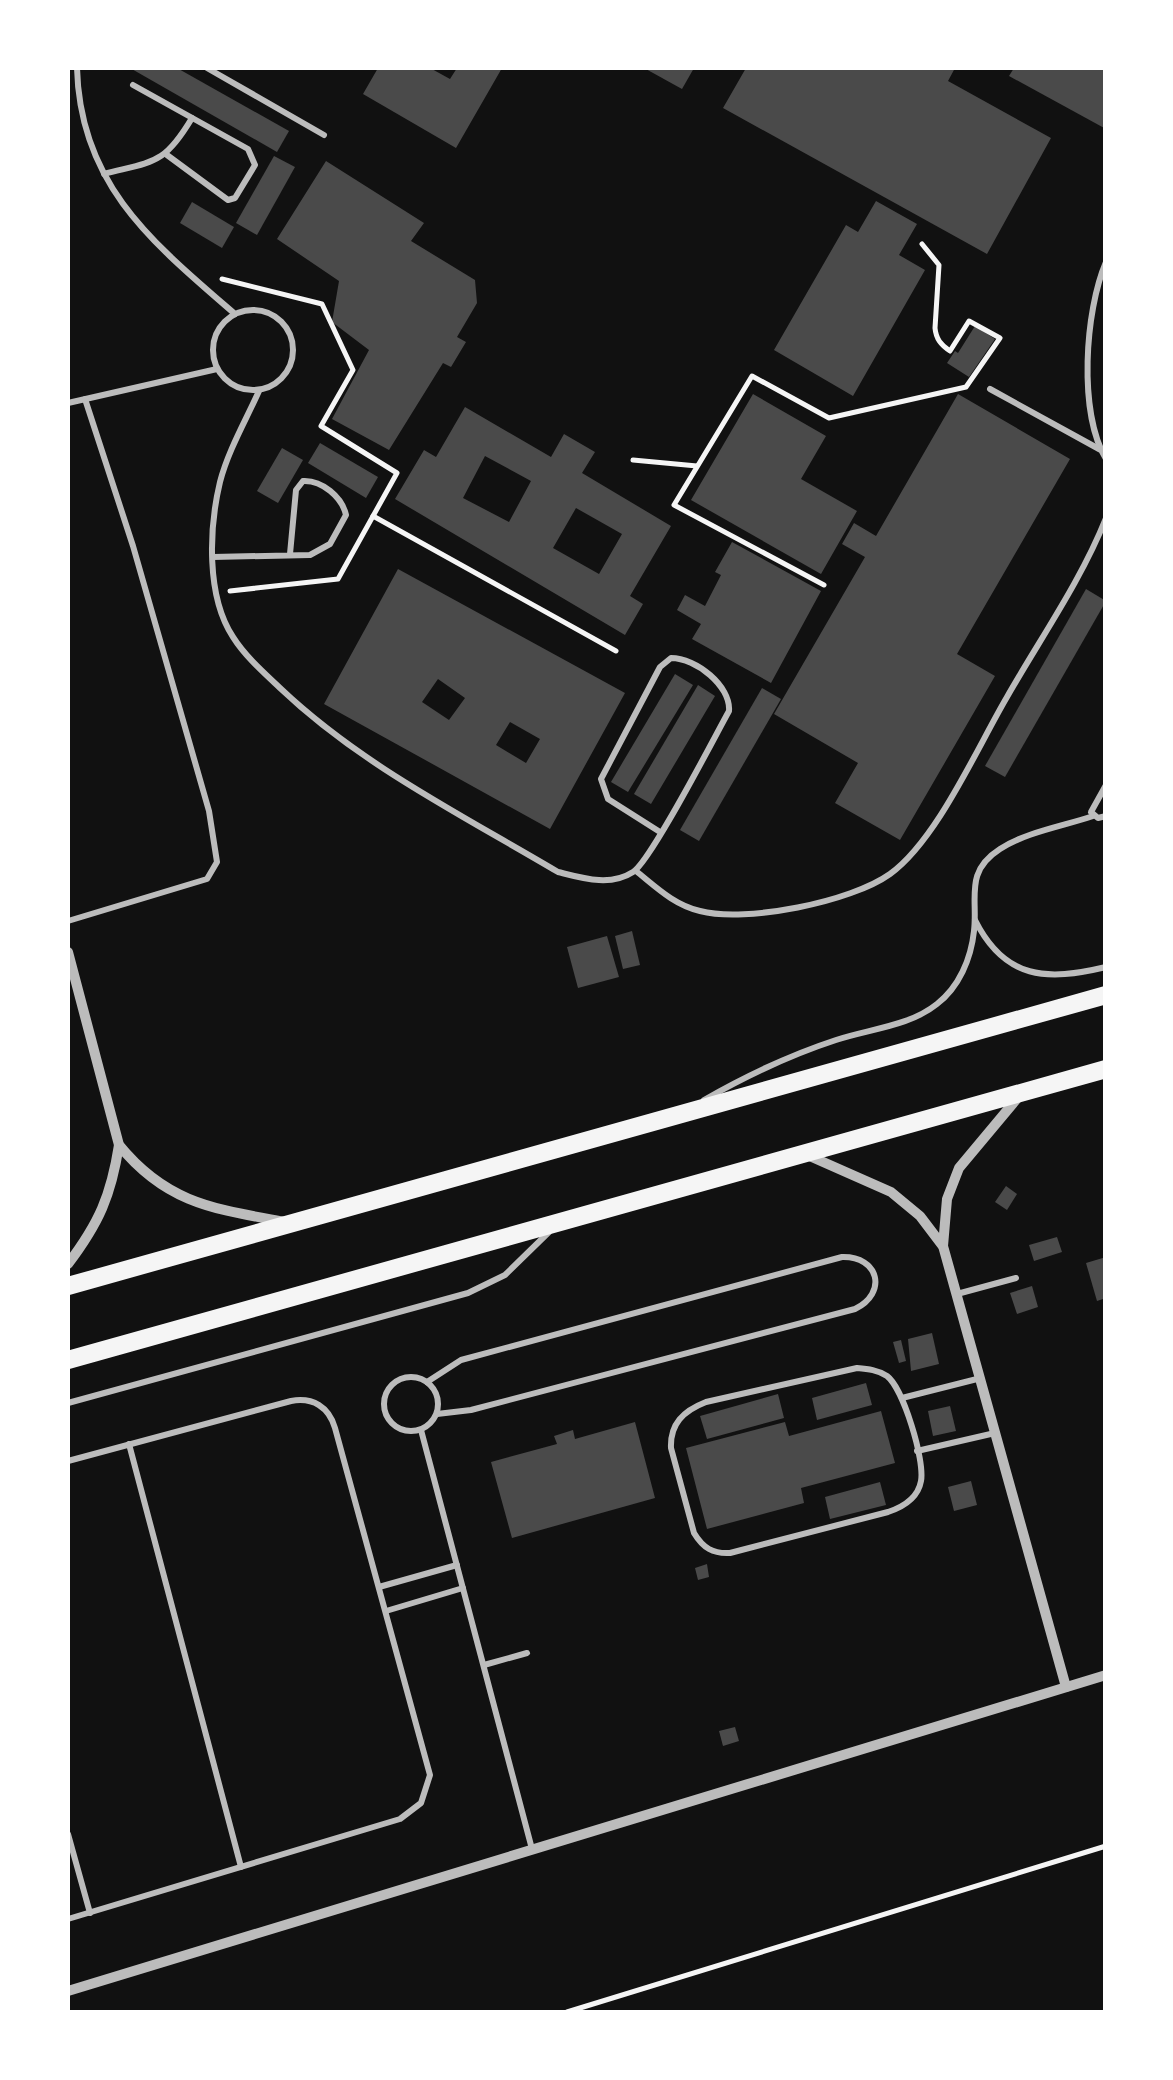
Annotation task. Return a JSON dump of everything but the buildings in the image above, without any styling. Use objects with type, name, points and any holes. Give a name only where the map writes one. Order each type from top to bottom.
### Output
[{"type":"main road","points":[[68,1286],[1106,995]]},
{"type":"main road","points":[[68,1360],[1106,1070]]},
{"type":"street","points":[[68,952],[120,1145],[113,1186],[100,1216],[68,1264]]},
{"type":"street","points":[[942,1246],[947,1200],[959,1168],[1023,1092]]},
{"type":"street","points":[[120,1145],[150,1177],[188,1200],[292,1224]]},
{"type":"street","points":[[805,1154],[892,1192],[920,1216],[942,1246],[1066,1687]]},
{"type":"street","points":[[68,1991],[1106,1675]]},
{"type":"lane","points":[[77,68],[87,134],[126,211],[154,244],[235,314]]},
{"type":"lane","points":[[206,68],[324,136]]},
{"type":"lane","points":[[133,85],[252,154],[255,165],[235,198],[222,198],[167,155]]},
{"type":"lane","points":[[104,174],[167,155],[192,118]]},
{"type":"lane","points":[[1106,262],[1089,318],[1093,424],[1106,459]]},
{"type":"lane","points":[[252,309],[268,312],[283,322],[292,337],[294,355],[288,372],[276,384],[259,391],[242,390],[227,382],[216,369],[212,344],[216,332],[235,314],[252,309]]},
{"type":"lane","points":[[68,403],[216,369]]},
{"type":"lane","points":[[990,389],[1100,449]]},
{"type":"lane","points":[[259,391],[221,479],[214,520],[217,592],[233,637],[249,658],[310,717],[356,752],[558,872],[594,880],[615,880],[636,870],[660,832],[730,704],[723,687],[679,658],[660,667],[601,779],[608,799],[660,832]]},
{"type":"lane","points":[[68,922],[207,878],[217,862],[209,810],[133,546],[84,399]]},
{"type":"lane","points":[[213,557],[310,555],[324,550],[346,515],[340,499],[315,481],[303,481],[296,490],[290,554]]},
{"type":"lane","points":[[636,870],[675,902],[700,911],[741,916],[820,901],[888,876],[929,832],[1076,578],[1106,518]]},
{"type":"lane","points":[[1094,816],[1091,807],[1106,786]]},
{"type":"lane","points":[[679,1116],[769,1066],[833,1041],[912,1018],[935,1006],[961,975],[971,948],[974,882],[993,854],[1012,842],[1094,816],[1106,816]]},
{"type":"lane","points":[[975,919],[995,950],[1026,971],[1052,977],[1106,968]]},
{"type":"lane","points":[[68,1403],[468,1293],[505,1275],[559,1222]]},
{"type":"lane","points":[[427,1382],[461,1360],[842,1258],[865,1261],[873,1270],[874,1294],[855,1309],[471,1410],[437,1414],[421,1430],[409,1432],[388,1420],[385,1396],[402,1378],[415,1377],[435,1390],[437,1414]]},
{"type":"lane","points":[[957,1294],[1016,1278]]},
{"type":"lane","points":[[857,1368],[885,1374],[896,1385],[917,1451],[921,1482],[903,1506],[730,1554],[708,1550],[694,1533],[670,1434],[679,1418],[692,1408],[857,1368]]},
{"type":"lane","points":[[902,1398],[981,1378]]},
{"type":"lane","points":[[68,1461],[291,1400],[318,1404],[332,1418],[430,1775],[426,1795],[412,1813],[400,1819],[68,1919]]},
{"type":"lane","points":[[421,1430],[532,1851]]},
{"type":"lane","points":[[917,1451],[995,1433]]},
{"type":"lane","points":[[129,1444],[241,1867]]},
{"type":"lane","points":[[379,1587],[457,1564]]},
{"type":"lane","points":[[386,1611],[463,1588]]},
{"type":"lane","points":[[484,1666],[526,1653]]},
{"type":"lane","points":[[68,1834],[90,1913]]},
{"type":"path","points":[[824,585],[674,505],[752,376],[829,418],[966,387],[1000,338],[969,321],[950,351],[943,346],[935,328],[939,265],[922,244]]},
{"type":"path","points":[[212,272],[224,281],[322,304],[353,370],[321,426],[397,473],[338,579],[217,592]]},
{"type":"path","points":[[633,460],[698,466]]},
{"type":"path","points":[[374,516],[616,650]]},
{"type":"path","points":[[567,2012],[1106,1846]]}]
